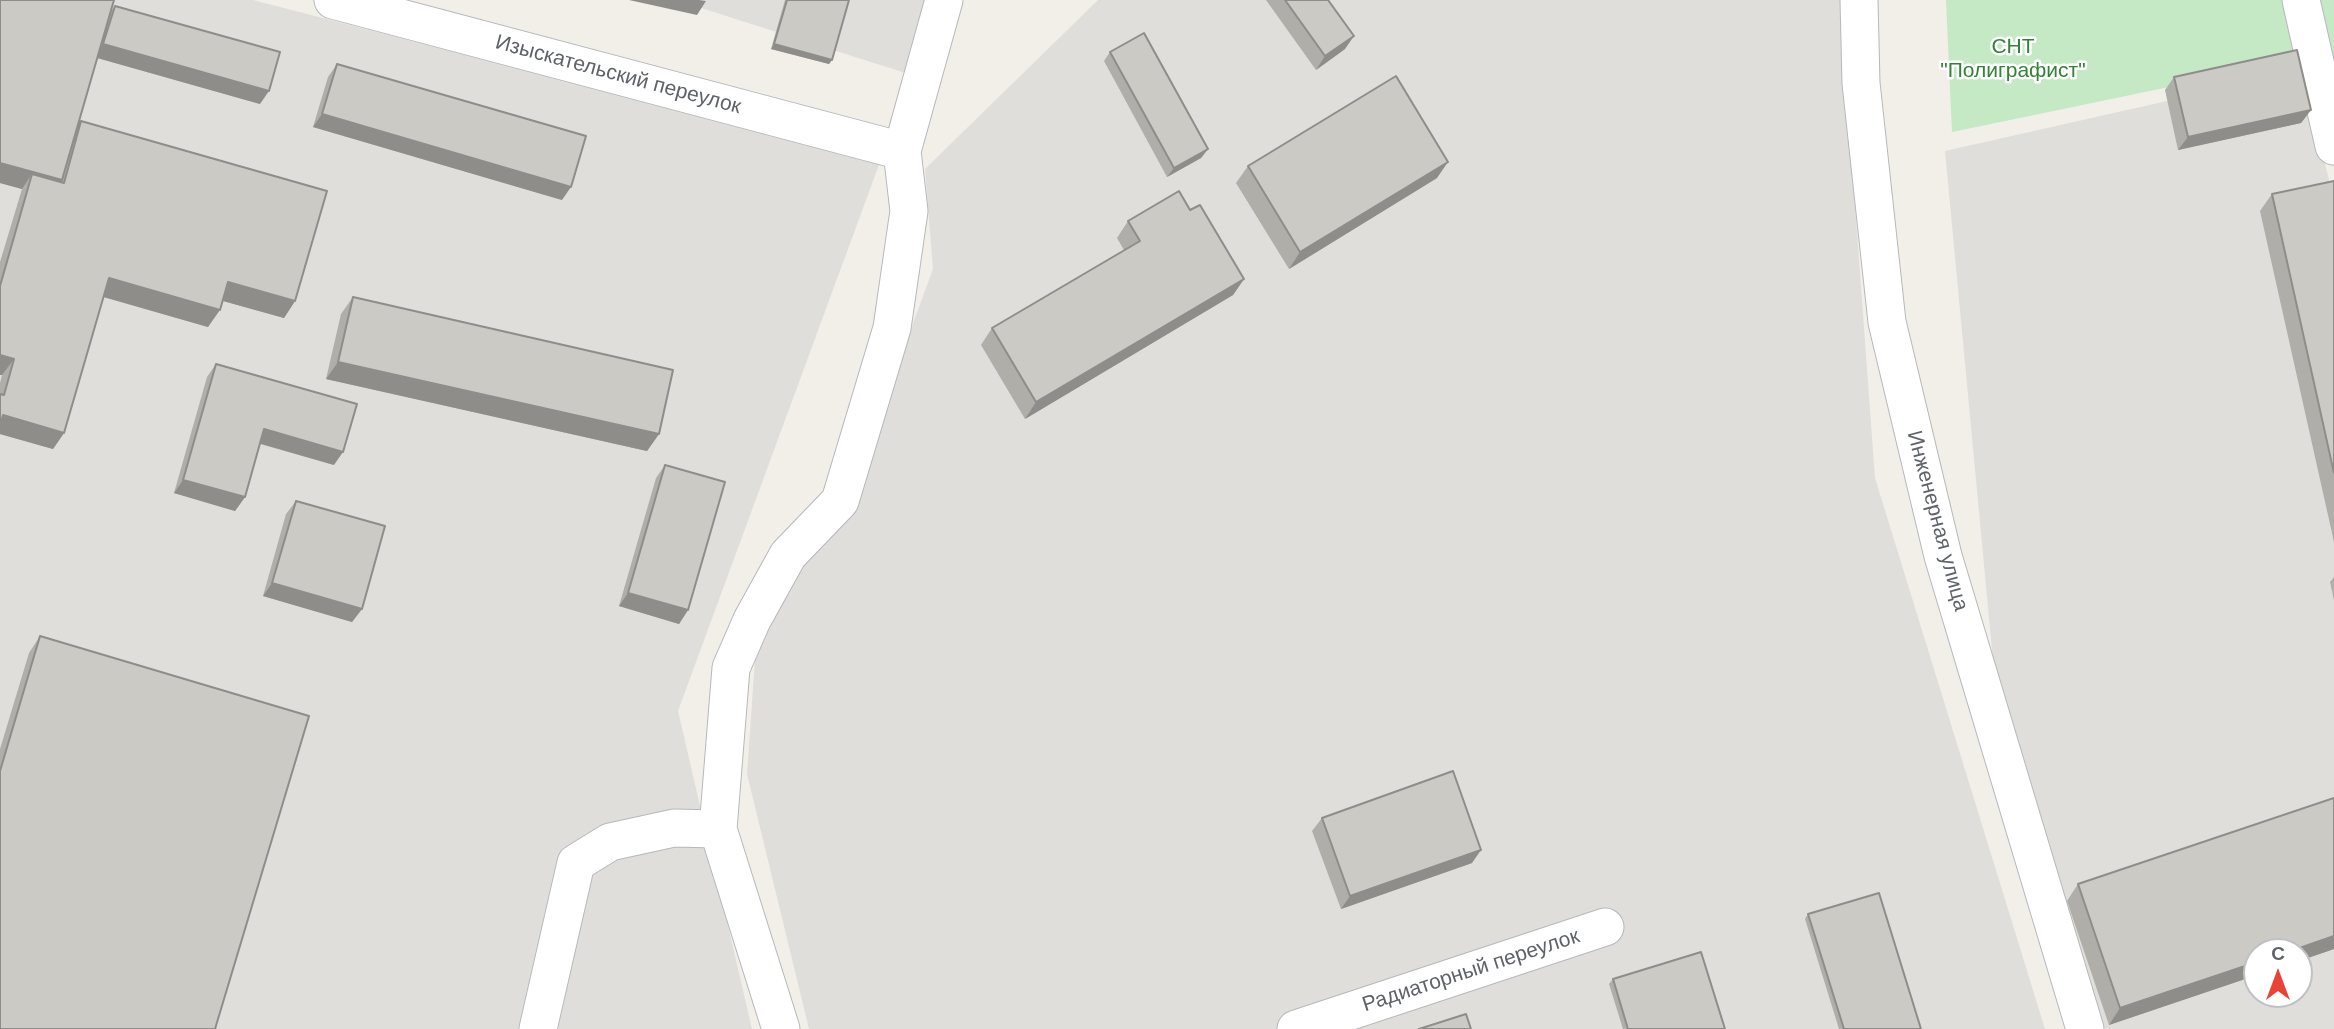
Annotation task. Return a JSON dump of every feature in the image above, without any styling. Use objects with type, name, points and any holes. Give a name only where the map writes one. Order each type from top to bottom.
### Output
[{"type":"street","name":"Изыскательский переулок","points":[[333,0],[902,151]]},
{"type":"street","points":[[780,1029],[718,829],[731,668],[752,620],[788,555],[840,501],[892,328],[909,211],[902,151],[944,0]]},
{"type":"street","name":"Инженерная улица","points":[[1859,0],[1861,83],[1887,322],[1943,556],[2085,1029]]},
{"type":"street","points":[[2301,0],[2334,146]]},
{"type":"street","points":[[538,1029],[576,863],[610,842],[674,828],[718,829]]},
{"type":"street","name":"Радиаторный переулок","points":[[1296,1029],[1605,927]]},
{"type":"shaded area","points":[[0,0],[253,0],[880,162],[678,711],[752,1029],[0,1029]]},
{"type":"shaded area","points":[[676,0],[943,0],[918,77]]},
{"type":"shaded area","points":[[1098,0],[1840,0],[1875,478],[2045,1029],[809,1029],[747,774],[757,630],[856,478],[933,269],[925,169]]},
{"type":"shaded area","points":[[2300,71],[2334,198],[2334,1029],[2100,1029],[1999,724],[1945,151]]},
{"type":"green space","name":"СНТ \"Полиграфист\"","points":[[1946,0],[2334,0],[2334,154],[2309,58],[1952,132]]},
{"type":"building","points":[[0,0],[114,0],[62,180],[0,163]]},
{"type":"building","points":[[787,0],[849,0],[832,60],[774,44]]},
{"type":"building","points":[[1285,0],[1328,0],[1354,36],[1325,56]]},
{"type":"building","points":[[115,6],[280,52],[269,91],[103,44]]},
{"type":"building","points":[[1144,33],[1208,149],[1174,168],[1110,52]]},
{"type":"building","points":[[2297,50],[2311,110],[2188,137],[2174,77]]},
{"type":"building","points":[[337,64],[586,136],[571,187],[322,114]]},
{"type":"building","points":[[1396,76],[1448,162],[1300,252],[1248,166]]},
{"type":"building","points":[[81,121],[327,191],[295,301],[228,282],[220,310],[109,278],[64,433],[3,415],[0,425],[0,394],[4,395],[14,359],[0,355],[0,286],[32,174],[64,183]]},
{"type":"building","points":[[2334,181],[2334,473],[2272,194]]},
{"type":"building","points":[[1179,191],[1190,210],[1200,205],[1244,279],[1036,402],[992,328],[1140,241],[1128,221]]},
{"type":"building","points":[[353,297],[673,370],[659,434],[338,362]]},
{"type":"building","points":[[216,364],[357,404],[343,452],[264,429],[245,497],[183,480]]},
{"type":"building","points":[[665,465],[725,482],[688,610],[628,593]]},
{"type":"building","points":[[296,501],[385,526],[362,609],[272,583]]},
{"type":"building","points":[[40,636],[309,716],[215,1029],[0,1029],[0,771]]},
{"type":"building","points":[[1453,771],[1481,850],[1350,896],[1322,818]]},
{"type":"building","points":[[2334,798],[2334,936],[2313,943],[2313,938],[2243,938],[2243,967],[2120,1008],[2078,884]]},
{"type":"building","points":[[1879,893],[1921,1029],[1844,1029],[1808,914]]},
{"type":"building","points":[[1701,952],[1725,1029],[1628,1029],[1613,979]]},
{"type":"building","points":[[1466,1014],[1471,1029],[1419,1029]]}]
